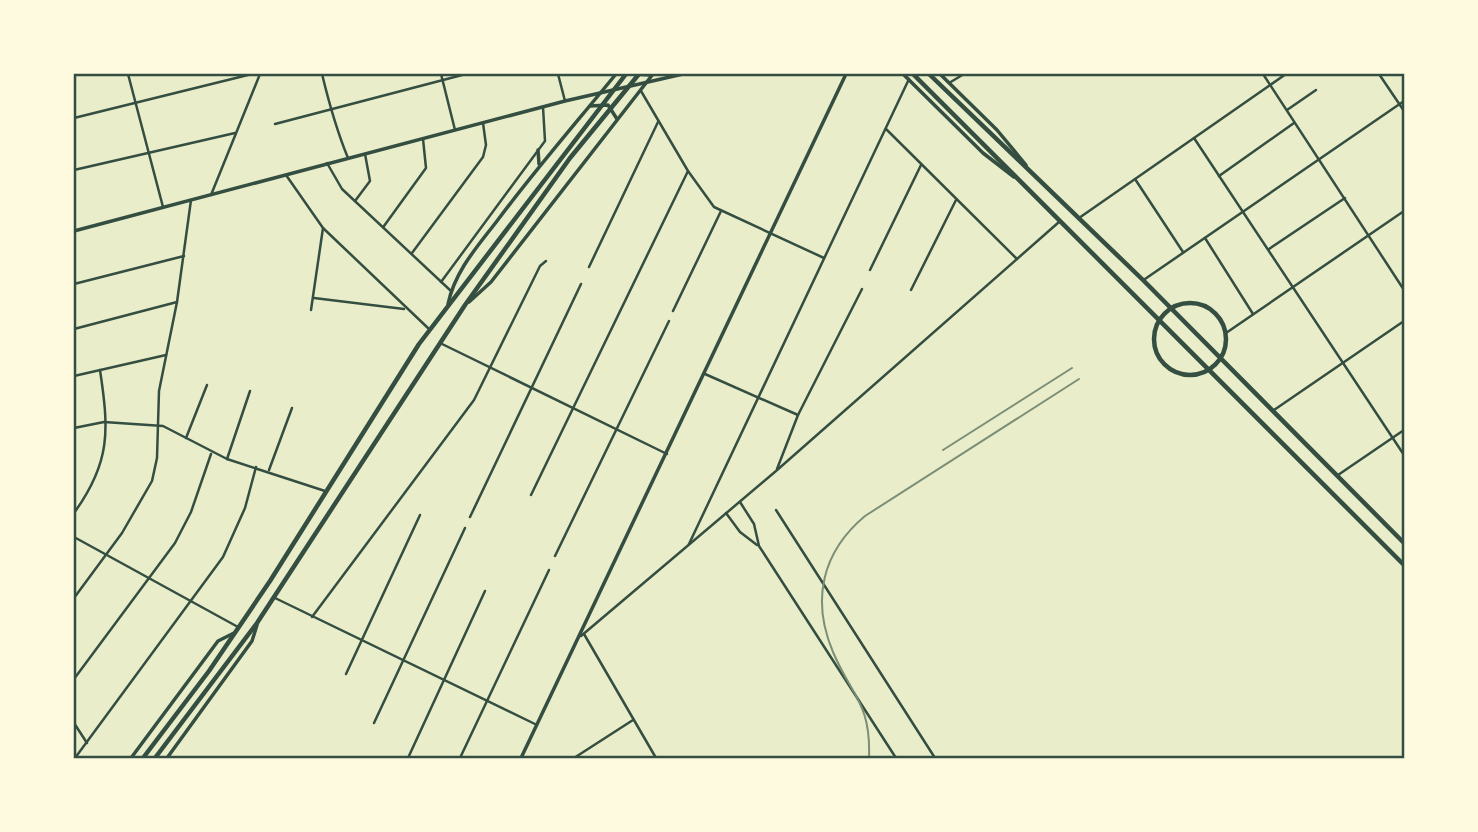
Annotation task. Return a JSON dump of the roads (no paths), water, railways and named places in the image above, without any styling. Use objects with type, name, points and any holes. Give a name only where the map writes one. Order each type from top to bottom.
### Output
[{"type":"main road","points":[[143,758],[209,671],[328,492],[429,329],[626,74]]},
{"type":"main road","points":[[155,758],[274,598],[465,305],[570,158],[639,74]]},
{"type":"main road","points":[[913,74],[1405,565]]},
{"type":"main road","points":[[929,74],[1143,280],[1404,543]]},
{"type":"main road","points":[[1181,303],[1205,306],[1219,317],[1226,333],[1225,350],[1208,370],[1194,376],[1184,376],[1163,364],[1154,342],[1158,320],[1170,308],[1181,303]]},
{"type":"street","points":[[128,74],[163,207]]},
{"type":"street","points":[[74,118],[252,74]]},
{"type":"street","points":[[211,194],[260,74]]},
{"type":"street","points":[[322,74],[330,96],[329,112],[348,158]]},
{"type":"street","points":[[441,74],[455,130]]},
{"type":"street","points":[[275,124],[466,74]]},
{"type":"street","points":[[558,74],[565,101]]},
{"type":"street","points":[[448,304],[451,291],[468,259],[539,166],[615,74]]},
{"type":"street","points":[[633,74],[642,77],[653,74]]},
{"type":"street","points":[[465,305],[491,282],[653,74]]},
{"type":"street","points":[[74,231],[565,101],[683,74]]},
{"type":"street","points":[[521,758],[582,635],[846,74]]},
{"type":"street","points":[[903,74],[983,153],[1022,183]]},
{"type":"street","points":[[940,74],[1007,141],[1032,173]]},
{"type":"street","points":[[949,83],[964,74]]},
{"type":"street","points":[[1263,74],[1405,290]]},
{"type":"street","points":[[1079,218],[1286,74]]},
{"type":"street","points":[[1378,74],[1405,111]]},
{"type":"street","points":[[688,546],[909,79]]},
{"type":"street","points":[[639,89],[709,202],[720,211],[824,258]]},
{"type":"street","points":[[1287,110],[1316,90]]},
{"type":"street","points":[[1143,280],[1405,101]]},
{"type":"street","points":[[587,107],[599,103],[608,105],[614,110],[617,119]]},
{"type":"street","points":[[441,282],[547,136],[543,107]]},
{"type":"street","points":[[589,267],[658,122]]},
{"type":"street","points":[[1219,176],[1295,122]]},
{"type":"street","points":[[412,253],[483,157],[486,145],[483,123]]},
{"type":"street","points":[[886,129],[1017,260]]},
{"type":"street","points":[[74,170],[235,133]]},
{"type":"street","points":[[1194,138],[1405,455]]},
{"type":"street","points":[[384,226],[426,168],[423,139]]},
{"type":"street","points":[[538,150],[539,166]]},
{"type":"street","points":[[355,201],[370,181],[365,154]]},
{"type":"street","points":[[327,163],[338,184],[451,291]]},
{"type":"street","points":[[870,270],[921,165]]},
{"type":"street","points":[[531,495],[688,171]]},
{"type":"street","points":[[286,174],[323,228],[429,329]]},
{"type":"street","points":[[1135,179],[1184,253]]},
{"type":"street","points":[[1269,250],[1345,198]]},
{"type":"street","points":[[74,598],[137,510],[152,481],[157,458],[161,377],[177,302],[191,200]]},
{"type":"street","points":[[911,290],[957,200]]},
{"type":"street","points":[[673,311],[720,211]]},
{"type":"street","points":[[1226,333],[1405,211]]},
{"type":"street","points":[[582,635],[776,471],[1059,222]]},
{"type":"street","points":[[311,310],[323,228]]},
{"type":"street","points":[[1205,238],[1253,314]]},
{"type":"street","points":[[74,284],[184,256]]},
{"type":"street","points":[[312,617],[453,431],[491,369],[540,266],[545,261]]},
{"type":"street","points":[[470,517],[581,284]]},
{"type":"street","points":[[776,471],[799,415],[862,289]]},
{"type":"street","points":[[314,298],[405,309]]},
{"type":"street","points":[[74,329],[177,302]]},
{"type":"street","points":[[555,556],[668,321]]},
{"type":"street","points":[[1273,411],[1405,321]]},
{"type":"street","points":[[439,342],[667,453]]},
{"type":"street","points":[[74,376],[167,355]]},
{"type":"street","points":[[74,513],[91,489],[101,465],[104,422],[100,370]]},
{"type":"street","points":[[705,374],[799,415]]},
{"type":"street","points":[[186,438],[207,385]]},
{"type":"street","points":[[227,459],[250,391]]},
{"type":"street","points":[[269,470],[292,408]]},
{"type":"street","points":[[74,428],[104,422],[157,425],[227,459],[269,470],[328,492]]},
{"type":"street","points":[[1337,476],[1405,430]]},
{"type":"street","points":[[74,680],[184,526],[212,453]]},
{"type":"street","points":[[75,758],[191,603],[230,544],[256,467]]},
{"type":"street","points":[[739,502],[754,524],[759,546],[896,758]]},
{"type":"street","points":[[776,510],[934,758]]},
{"type":"street","points":[[726,513],[740,532],[759,546]]},
{"type":"street","points":[[346,674],[420,515]]},
{"type":"street","points":[[374,723],[465,528]]},
{"type":"street","points":[[74,537],[236,630],[218,641],[131,758]]},
{"type":"street","points":[[460,758],[548,570]]},
{"type":"street","points":[[408,758],[485,592]]},
{"type":"street","points":[[274,598],[537,725]]},
{"type":"street","points":[[167,758],[252,641],[257,622]]},
{"type":"street","points":[[582,635],[656,758]]},
{"type":"street","points":[[574,758],[633,720]]},
{"type":"street","points":[[74,723],[87,743]]},
{"type":"railway","points":[[943,450],[1072,368]]},
{"type":"railway","points":[[869,758],[869,740],[863,712],[826,633],[822,596],[830,561],[850,530],[865,516],[1079,379]]}]
